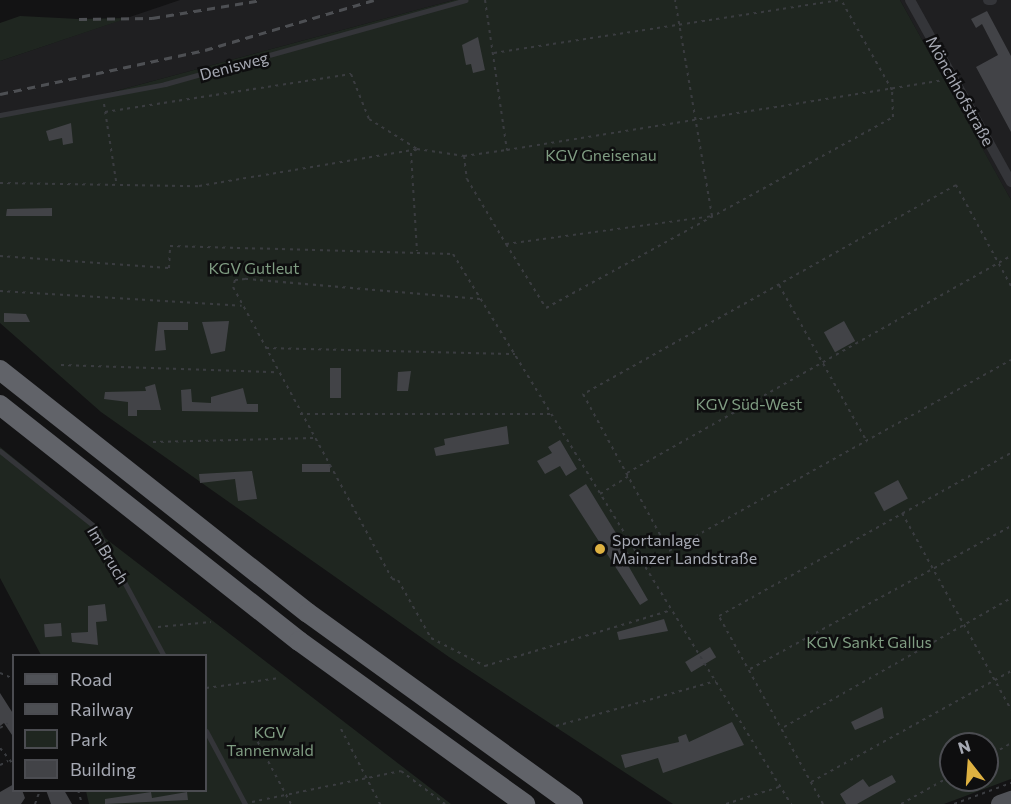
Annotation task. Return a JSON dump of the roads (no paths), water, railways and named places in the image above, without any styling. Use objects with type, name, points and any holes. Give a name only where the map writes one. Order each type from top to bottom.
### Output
[{"type":"highway","points":[[0,369],[308,613],[573,804]]},
{"type":"highway","points":[[0,405],[299,641],[525,804]]},
{"type":"main road","points":[[1000,804],[1011,800]]},
{"type":"street","name":"Mönchhofstraße","points":[[910,0],[1011,182]]},
{"type":"lane","name":"Denisweg","points":[[0,115],[103,97],[340,39],[465,0]]},
{"type":"lane","name":"Im Bruch","points":[[0,451],[94,526],[163,654]]},
{"type":"lane","points":[[207,733],[245,804]]},
{"type":"railway","points":[[79,19],[152,18],[262,0]]},
{"type":"railway","points":[[0,94],[205,50],[374,0]]},
{"type":"place","name":"Sportanlage Mainzer Landstraße","points":[[600,549]]},
{"type":"park label","name":"KGV Gneisenau","points":[[601,155]]},
{"type":"park label","name":"KGV Gutleut","points":[[254,268]]},
{"type":"park label","name":"KGV Süd-West","points":[[749,404]]},
{"type":"park label","name":"KGV Sankt Gallus","points":[[869,642]]},
{"type":"park label","name":"KGV Tannenwald","points":[[270,741]]}]
